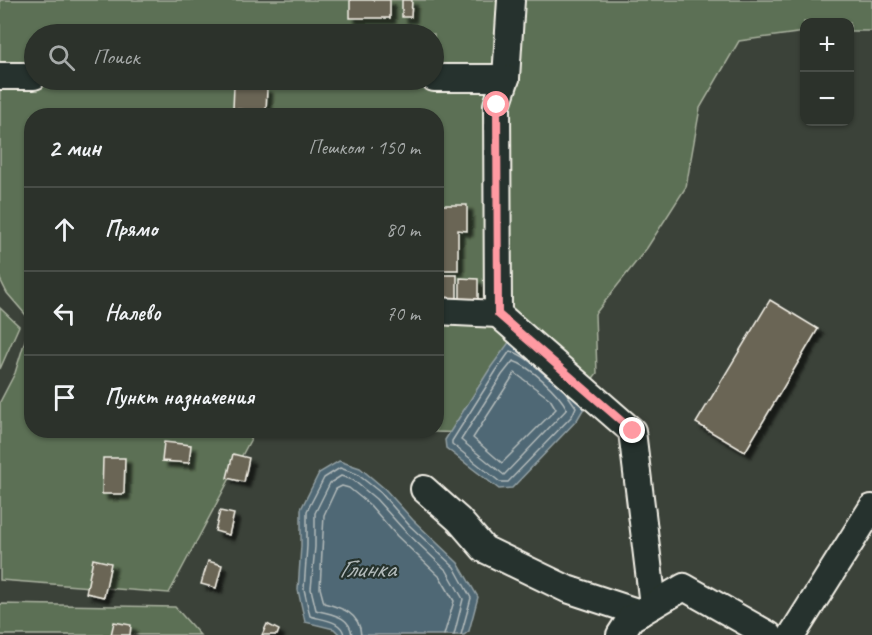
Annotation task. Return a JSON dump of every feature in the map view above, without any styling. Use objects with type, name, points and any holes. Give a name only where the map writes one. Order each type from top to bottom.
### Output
[{"type":"street","points":[[511,0],[506,78],[497,105],[497,305],[633,431],[647,609]]},
{"type":"street","points":[[0,76],[24,76]]},
{"type":"street","points":[[444,78],[506,78]]},
{"type":"street","points":[[444,310],[497,305]]},
{"type":"street","points":[[424,489],[459,520],[484,549],[567,589],[647,609]]},
{"type":"street","points":[[792,635],[872,508]]},
{"type":"street","points":[[620,635],[631,618],[684,587],[769,635]]},
{"type":"green space","points":[[0,0],[872,0],[872,31],[854,31],[854,18],[800,18],[800,33],[739,41],[700,108],[686,187],[647,248],[595,314],[597,373],[547,440],[444,432],[444,108],[24,108],[24,313],[7,293],[0,279]]},
{"type":"green space","points":[[0,308],[19,326],[0,369]]},
{"type":"green space","points":[[24,344],[24,438],[251,438],[169,593],[0,580],[0,402],[15,373]]},
{"type":"green space","points":[[0,604],[175,607],[200,635],[0,635]]},
{"type":"water","points":[[510,341],[567,384],[584,408],[577,420],[512,488],[499,489],[446,448],[445,440]]},
{"type":"water","name":"Глинка","points":[[339,461],[360,468],[385,489],[413,520],[458,563],[478,597],[469,631],[464,635],[340,635],[334,629],[305,622],[298,590],[301,509],[319,473]]},
{"type":"building","points":[[350,0],[390,0],[390,18],[350,18]]},
{"type":"building","points":[[402,0],[412,0],[411,17],[402,17]]},
{"type":"building","points":[[234,90],[267,90],[266,108],[233,108]]},
{"type":"building","points":[[444,205],[467,205],[467,231],[458,230],[458,270],[444,270]]},
{"type":"building","points":[[444,275],[457,275],[457,301],[444,301]]},
{"type":"building","points":[[460,278],[478,279],[478,301],[460,300]]},
{"type":"building","points":[[770,300],[818,329],[745,452],[696,423]]},
{"type":"building","points":[[164,442],[191,445],[189,463],[162,461]]},
{"type":"building","points":[[233,454],[249,458],[244,482],[227,478]]},
{"type":"building","points":[[103,458],[125,458],[124,494],[102,494]]},
{"type":"building","points":[[220,511],[234,514],[229,535],[215,531]]},
{"type":"building","points":[[93,559],[111,563],[104,597],[86,593]]},
{"type":"building","points":[[208,561],[222,565],[216,588],[201,584]]},
{"type":"building","points":[[114,622],[131,625],[130,635],[111,635]]},
{"type":"building","points":[[267,624],[279,630],[277,635],[262,635]]},
{"type":"route","points":[[497,105],[496,297],[498,314],[633,431]]}]
